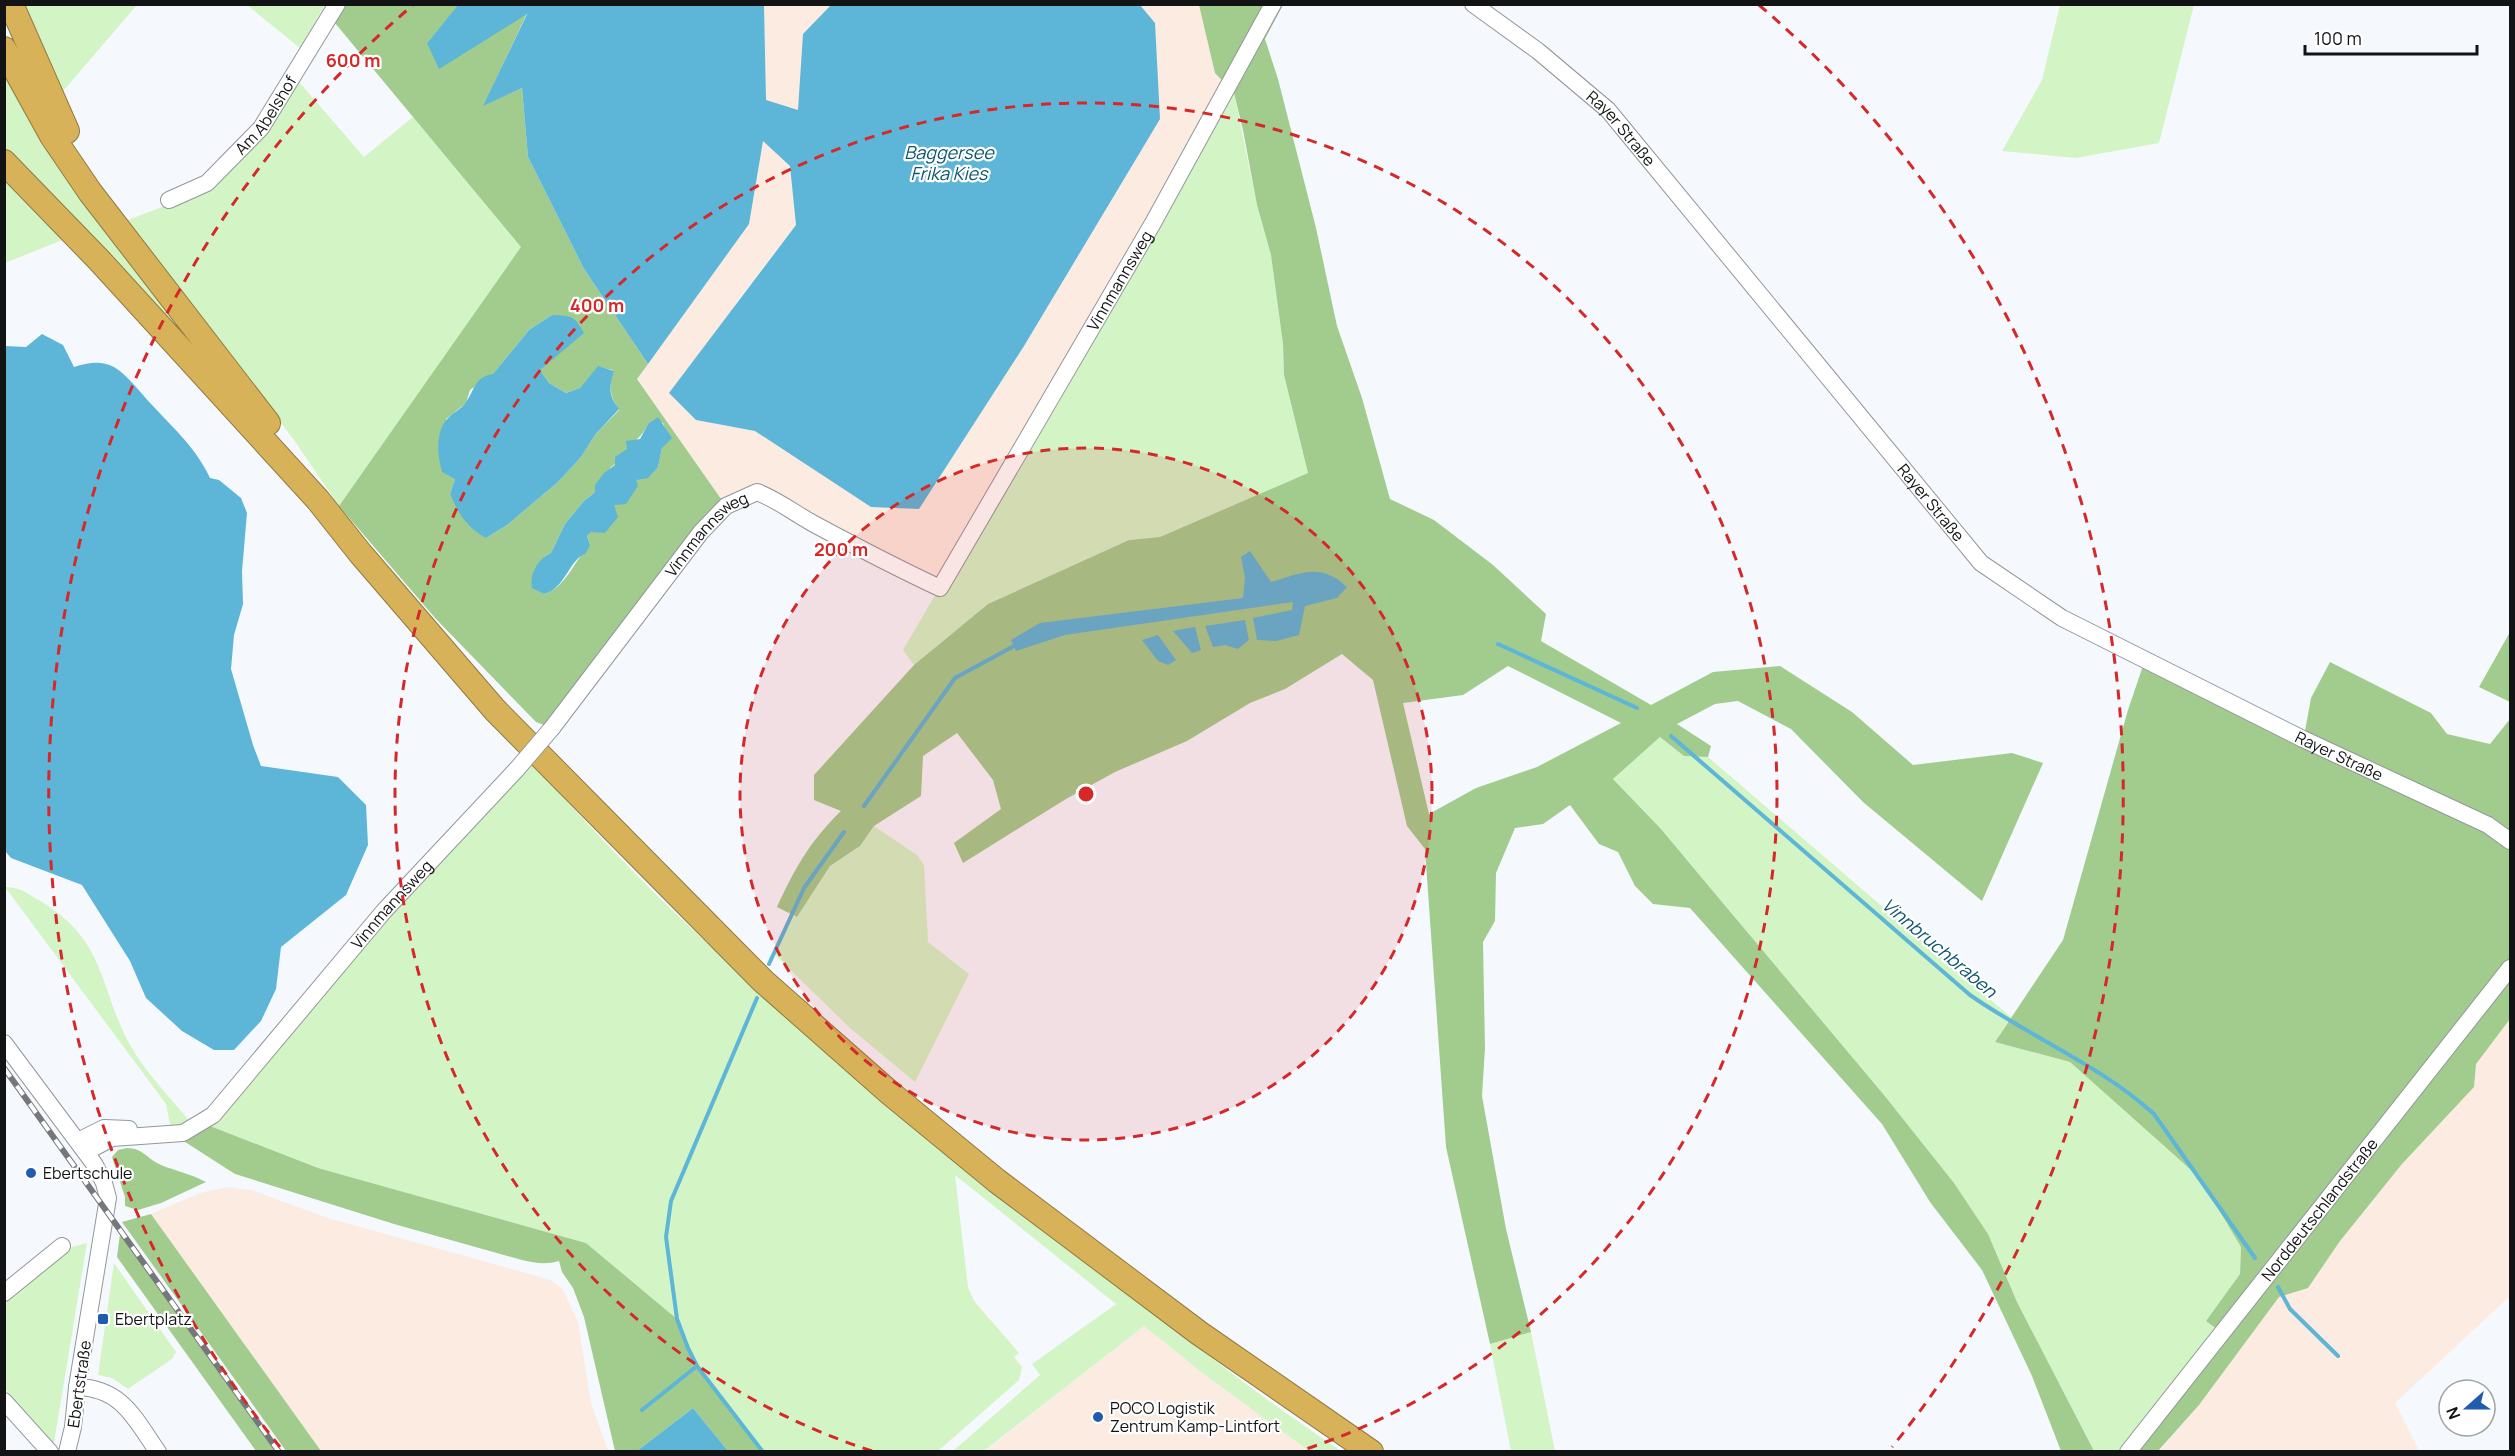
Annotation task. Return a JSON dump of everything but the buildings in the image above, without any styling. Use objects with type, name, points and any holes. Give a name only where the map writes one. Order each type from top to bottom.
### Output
[{"type":"highway","points":[[11,4],[65,128],[86,168],[144,262]]},
{"type":"highway","points":[[4,49],[52,136],[90,192],[293,456],[318,500]]},
{"type":"highway","points":[[4,162],[99,260],[318,500],[360,553],[495,710],[788,1004],[997,1180],[1199,1333],[1371,1452]]},
{"type":"street","name":"Am Abelshof","points":[[169,200],[207,183],[261,128],[337,4]]},
{"type":"street","name":"Vinnmannsweg","points":[[82,1146],[112,1138],[183,1133],[213,1115],[384,911],[517,769],[552,728],[701,532],[726,506],[757,492],[776,499],[810,522],[939,588],[1153,223],[1273,4]]},
{"type":"street","name":"Rayer Straße","points":[[1473,4],[1538,51],[1608,110],[1981,563],[2062,618],[2303,739],[2488,825],[2511,841]]},
{"type":"street","name":"Norddeutschlandstraße","points":[[2128,1452],[2511,968]]},
{"type":"street","name":"Ebertstraße","points":[[4,1043],[82,1146],[104,1183],[108,1198],[68,1452]]},
{"type":"street","points":[[4,1293],[62,1246]]},
{"type":"street","points":[[77,1387],[107,1392],[118,1398],[158,1452]]},
{"type":"street","points":[[4,1401],[50,1452]]},
{"type":"shaded area","points":[[764,5],[831,5],[803,34],[799,110],[766,105]]},
{"type":"shaded area","points":[[1140,5],[1199,5],[1215,73],[1234,93],[1227,90],[940,588],[757,492],[726,506],[637,378],[749,224],[763,140],[790,166],[796,225],[735,304],[696,420],[755,431],[1155,23]]},
{"type":"shaded area","points":[[2510,1019],[2510,1296],[2395,1403],[2419,1451],[2158,1452],[2199,1405],[2279,1297],[2308,1288],[2340,1241],[2402,1164],[2474,1087],[2476,1064]]},
{"type":"shaded area","points":[[228,1187],[251,1190],[328,1218],[551,1280],[563,1290],[578,1322],[591,1403],[608,1451],[321,1451],[151,1214],[200,1193]]},
{"type":"shaded area","points":[[1144,1326],[1205,1375],[1309,1451],[984,1452]]},
{"type":"green space","points":[[21,5],[137,5],[58,97]]},
{"type":"green space","points":[[247,5],[325,5],[300,48]]},
{"type":"green space","points":[[337,5],[459,5],[427,43],[527,13],[484,105],[522,88],[528,157],[584,269],[648,364],[637,379],[726,506],[552,728],[536,722],[436,619],[339,506],[521,247],[330,17]],"holes":[[[552,315],[556,355],[540,370],[549,383],[566,393],[580,388],[598,367],[613,370],[611,391],[619,410],[595,435],[581,457],[558,482],[507,525],[486,538],[450,494],[455,479],[446,419],[466,403],[470,390],[493,374],[529,330]],[[663,423],[668,436],[662,448],[658,467],[635,480],[587,536],[590,545],[564,580],[544,594],[538,590],[540,564],[551,553],[565,524],[583,502],[595,492],[611,467],[648,424]]]},
{"type":"green space","points":[[1199,5],[1283,5],[1265,39],[1278,79],[1316,228],[1337,326],[1362,398],[1390,499],[1434,520],[1493,565],[1546,614],[1541,641],[1651,705],[1713,672],[1780,666],[1852,712],[1913,765],[2012,753],[2043,763],[1982,901],[1863,802],[1791,729],[1738,701],[1715,704],[1677,724],[1711,746],[1708,757],[1684,756],[1660,737],[1613,779],[1661,829],[1884,1095],[1954,1183],[1988,1234],[2017,1302],[2094,1451],[2061,1451],[2032,1376],[1982,1270],[1930,1202],[1882,1124],[1690,908],[1653,904],[1635,886],[1618,852],[1599,844],[1570,805],[1543,824],[1515,828],[1496,873],[1495,921],[1483,942],[1485,1048],[1482,1096],[1506,1229],[1531,1332],[1490,1344],[1446,1147],[1425,849],[1407,826],[1373,680],[1342,654],[1285,689],[1250,703],[1187,741],[1115,772],[1066,799],[963,863],[954,843],[1001,809],[993,780],[957,733],[923,756],[921,796],[874,826],[860,846],[830,866],[797,917],[777,907],[804,856],[820,833],[841,811],[814,800],[814,775],[914,665],[988,604],[1129,540],[1160,537],[1308,473],[1284,375],[1283,344],[1271,255],[1257,205],[1243,130],[1234,93],[1215,73]],"holes":[[[1508,666],[1621,723],[1537,767],[1476,788],[1429,814],[1403,703],[1463,695]]]},
{"type":"green space","points":[[2060,5],[2194,5],[2159,143],[2076,158],[2002,151],[2042,80]]},
{"type":"green space","points":[[4,70],[244,406],[5,151]]},
{"type":"green space","points":[[293,75],[364,157],[413,117],[522,247],[339,506],[294,440],[145,246],[128,220],[170,204],[207,183]]},
{"type":"green space","points":[[1226,90],[1234,93],[1257,205],[1271,255],[1283,344],[1284,375],[1308,473],[1160,537],[1129,540],[988,604],[914,665],[903,650],[1153,223]]},
{"type":"green space","points":[[5,182],[65,239],[5,263]]},
{"type":"green space","points":[[2510,632],[2510,702],[2479,687]]},
{"type":"green space","points":[[2147,654],[2305,731],[2311,698],[2330,662],[2431,713],[2447,734],[2490,744],[2510,719],[2510,1019],[2476,1064],[2474,1087],[2402,1164],[2340,1241],[2308,1288],[2279,1297],[2199,1405],[2158,1451],[2127,1451],[2221,1332],[2206,1321],[2240,1274],[2241,1247],[2200,1178],[2070,1062],[1995,1042],[2063,940],[2128,710]]},
{"type":"green space","points":[[1660,737],[1684,756],[1708,757],[2011,1017],[1995,1042],[2070,1062],[2200,1178],[2241,1247],[2240,1274],[2206,1321],[2222,1333],[2127,1451],[2094,1451],[2017,1302],[1988,1234],[1954,1183],[1884,1095],[1661,829],[1613,779]]},
{"type":"green space","points":[[532,764],[651,889],[766,995],[1165,1321],[1251,1388],[1341,1451],[1309,1451],[1205,1375],[1144,1326],[984,1451],[953,1451],[1040,1375],[1032,1364],[1116,1304],[955,1175],[968,1287],[974,1301],[1019,1353],[1014,1357],[1022,1367],[1019,1380],[938,1451],[763,1451],[697,1366],[677,1319],[586,1243],[318,1168],[210,1126],[400,903]]},
{"type":"green space","points":[[874,826],[917,855],[924,865],[928,942],[969,974],[915,1082],[850,1028],[774,954],[791,916],[797,917],[830,866],[860,846]]},
{"type":"green space","points":[[5,887],[20,889],[42,902],[64,918],[80,935],[101,972],[115,1012],[136,1055],[191,1123],[171,1129],[166,1104]]},
{"type":"green space","points":[[210,1126],[318,1168],[586,1243],[677,1319],[697,1366],[763,1451],[728,1451],[693,1408],[637,1451],[615,1451],[584,1317],[559,1261],[540,1263],[522,1260],[394,1224],[235,1174],[182,1140]]},
{"type":"green space","points":[[127,1148],[141,1152],[156,1163],[206,1182],[161,1203],[138,1210],[125,1206],[125,1197],[112,1157],[118,1150]]},
{"type":"green space","points":[[151,1214],[321,1451],[286,1451],[122,1222]]},
{"type":"green space","points":[[120,1234],[275,1451],[256,1451],[117,1257]]},
{"type":"green space","points":[[87,1243],[54,1443],[5,1389],[5,1300],[72,1247]]},
{"type":"green space","points":[[114,1263],[176,1352],[172,1359],[128,1389],[112,1378],[98,1375]]},
{"type":"green space","points":[[1531,1332],[1555,1451],[1511,1451],[1490,1344]]},
{"type":"water","name":"Baggersee Frika Kies","points":[[459,4],[764,5],[766,100],[798,110],[803,34],[831,5],[1140,5],[1155,23],[1160,119],[1024,346],[919,509],[871,507],[755,431],[696,420],[669,393],[796,225],[790,166],[763,141],[749,224],[648,364],[584,269],[528,157],[522,88],[483,106],[527,14],[439,69],[427,43]]},
{"type":"water","points":[[552,315],[572,318],[584,333],[540,370],[549,383],[566,393],[580,388],[598,366],[614,371],[610,391],[619,409],[558,482],[507,525],[486,538],[464,519],[450,494],[455,479],[442,472],[438,451],[439,436],[448,418],[464,404],[478,381],[493,374],[529,330]]},
{"type":"water","points":[[42,334],[63,345],[74,367],[89,363],[109,365],[130,380],[198,457],[210,478],[219,480],[241,498],[247,513],[242,571],[243,604],[234,635],[231,669],[261,766],[338,777],[366,805],[368,845],[346,895],[281,947],[276,989],[261,1021],[234,1050],[214,1050],[182,1031],[146,998],[130,961],[82,885],[11,858],[5,851],[5,346],[26,347]]},
{"type":"water","points":[[658,417],[672,438],[662,448],[658,467],[648,478],[636,480],[638,486],[626,504],[614,505],[618,517],[605,533],[591,532],[587,536],[590,545],[586,553],[575,562],[557,587],[544,594],[532,588],[532,577],[536,568],[542,559],[551,553],[565,524],[583,502],[595,492],[595,485],[604,473],[615,465],[615,457],[627,449],[626,441],[640,439],[648,424]]},
{"type":"water","points":[[1250,551],[1271,582],[1301,573],[1319,572],[1338,579],[1347,587],[1337,598],[1305,606],[1299,635],[1276,641],[1257,640],[1253,618],[1292,610],[1293,602],[1065,635],[1016,651],[1011,640],[1040,623],[1243,598],[1245,578],[1241,557]]},
{"type":"water","points":[[1245,620],[1249,640],[1238,649],[1225,645],[1213,647],[1205,626]]},
{"type":"water","points":[[1195,627],[1201,650],[1192,653],[1173,631]]},
{"type":"water","points":[[1158,635],[1176,660],[1168,665],[1158,661],[1142,640]]},
{"type":"water","points":[[693,1408],[728,1451],[637,1451]]},
{"type":"waterway","name":"Vinnbruchbraben","points":[[1498,644],[1637,708]]},
{"type":"waterway","points":[[864,806],[955,678],[1014,646]]},
{"type":"waterway","name":"Vinnbruchbraben","points":[[1671,736],[1970,995],[2088,1066],[2154,1114],[2255,1258]]},
{"type":"waterway","points":[[769,964],[804,888],[844,832]]},
{"type":"waterway","points":[[757,998],[671,1201],[666,1237],[677,1319],[688,1348],[697,1366],[763,1452]]},
{"type":"waterway","name":"Vinnbruchbraben","points":[[2278,1287],[2290,1309],[2338,1356]]},
{"type":"waterway","points":[[642,1410],[697,1366]]},
{"type":"railway","points":[[4,1068],[279,1452]]},
{"type":"place","name":"Ebertschule","points":[[31,1173]]},
{"type":"place","name":"Ebertplatz","points":[[103,1319]]},
{"type":"place","name":"POCO Logistik Zentrum Kamp-Lintfort","points":[[1098,1417]]}]
